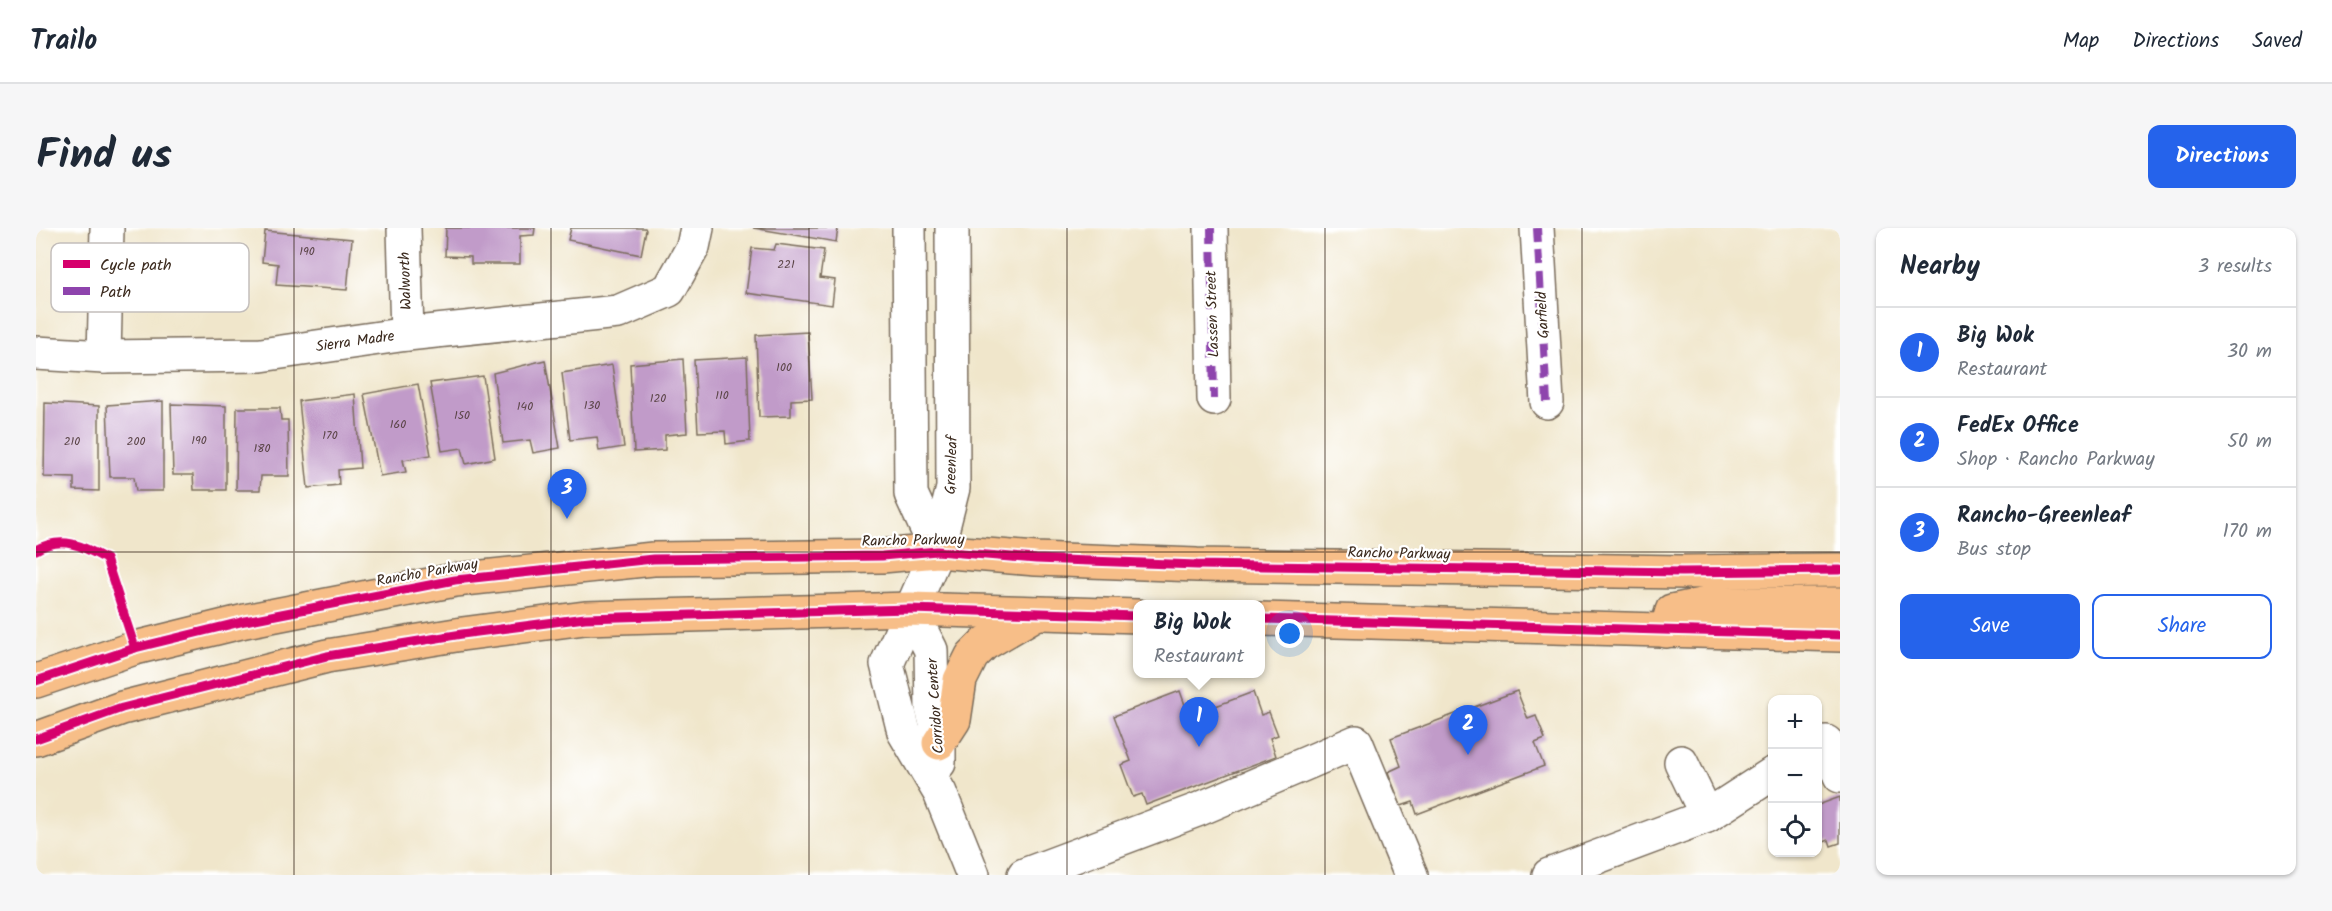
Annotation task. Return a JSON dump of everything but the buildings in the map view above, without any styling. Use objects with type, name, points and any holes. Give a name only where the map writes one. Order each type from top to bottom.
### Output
[{"type":"main road","name":"Rancho Parkway","points":[[36,681],[135,648],[245,621],[455,580],[654,559],[882,556],[937,552],[1036,559],[1197,565],[1682,572],[1840,570]]},
{"type":"main road","points":[[1666,631],[1672,611],[1706,604],[1840,604]]},
{"type":"main road","points":[[36,739],[122,708],[327,657],[462,634],[585,618],[910,609],[1133,616]]},
{"type":"main road","points":[[939,743],[954,720],[960,680],[972,656],[984,644],[1038,613]]},
{"type":"main road","points":[[1265,619],[1840,636]]},
{"type":"street","points":[[107,228],[107,243]]},
{"type":"street","name":"Walworth","points":[[404,228],[407,334]]},
{"type":"street","name":"Sierra Madre","points":[[36,353],[104,357],[261,355],[407,334],[618,312],[669,290],[693,247],[697,228]]},
{"type":"street","points":[[909,228],[911,494],[937,552]]},
{"type":"street","name":"Greenleaf","points":[[910,609],[937,552],[953,488],[952,228]]},
{"type":"street","name":"Lassen Street","points":[[1211,228],[1214,399]]},
{"type":"street","name":"Garfield","points":[[1536,228],[1547,402]]},
{"type":"street","points":[[104,357],[105,312]]},
{"type":"street","name":"Corridor Center","points":[[910,609],[931,650],[932,708],[939,743],[940,793]]},
{"type":"street","name":"Corridor Center","points":[[910,609],[886,664],[903,732],[940,793],[973,875]]},
{"type":"street","points":[[1024,875],[1197,810],[1356,742],[1411,875]]},
{"type":"street","points":[[1828,742],[1840,776]]},
{"type":"street","points":[[1681,762],[1707,816]]},
{"type":"street","points":[[1549,875],[1707,816],[1768,777]]},
{"type":"marked path","points":[[1211,228],[1214,399]]},
{"type":"marked path","points":[[1537,228],[1547,402]]},
{"type":"cycle path","points":[[36,550],[55,543],[72,544],[81,546],[106,559],[135,648]]},
{"type":"cycle path","points":[[36,681],[135,648],[245,621],[455,580],[653,559],[882,556],[937,551],[1036,559],[1197,565],[1682,572],[1840,570]]},
{"type":"cycle path","points":[[36,739],[122,708],[327,656],[462,634],[585,618],[910,609],[1133,616]]},
{"type":"cycle path","points":[[1265,619],[1840,635]]},
{"type":"place","name":"Rancho-Greenleaf","points":[[567,519]]},
{"type":"place","name":"Big Wok","points":[[1199,747]]},
{"type":"place","name":"FedEx Office","points":[[1468,755]]}]
